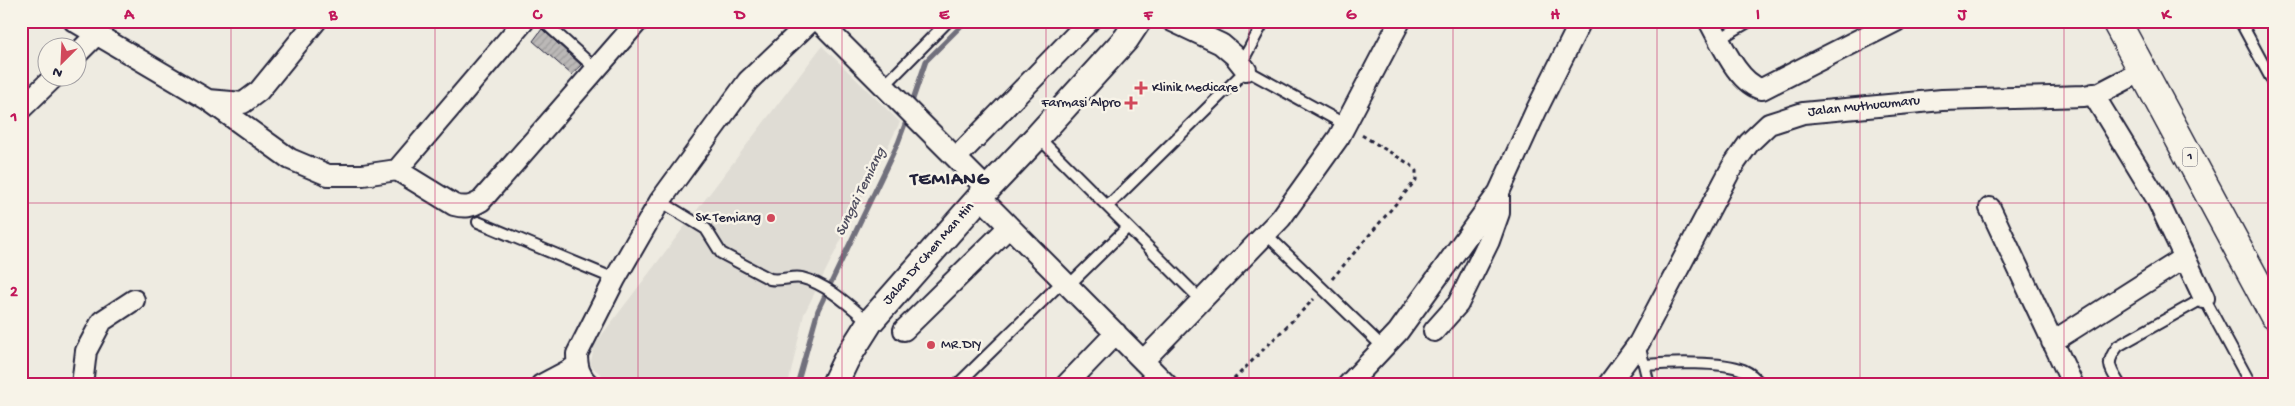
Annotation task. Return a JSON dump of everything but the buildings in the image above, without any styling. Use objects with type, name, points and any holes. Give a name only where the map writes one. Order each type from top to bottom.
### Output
[{"type":"highway","name":"1","points":[[2116,21],[2274,315]]},
{"type":"street","points":[[74,21],[102,28],[290,158],[328,175],[362,175],[397,170],[454,205],[464,208],[473,206],[480,200],[638,21]]},
{"type":"street","points":[[208,100],[243,103],[259,91],[316,21]]},
{"type":"street","points":[[397,170],[524,21]]},
{"type":"street","points":[[589,385],[582,379],[577,354],[615,279],[660,201],[748,81],[812,21]]},
{"type":"street","points":[[819,21],[956,158],[1009,226],[1167,385]]},
{"type":"street","points":[[956,158],[1089,21]]},
{"type":"street","name":"Jalan Dr Chen Man Hin","points":[[834,385],[846,360],[870,322],[984,193],[1126,38],[1138,21]]},
{"type":"street","points":[[1172,21],[1221,44],[1243,67]]},
{"type":"street","points":[[1143,361],[1281,218],[1340,138],[1400,21]]},
{"type":"street","points":[[1348,385],[1398,332],[1499,192],[1536,111],[1581,21]]},
{"type":"street","points":[[1710,21],[1744,79],[1753,87],[1762,89],[1896,21]]},
{"type":"street","points":[[88,43],[102,28]]},
{"type":"street","name":"Jalan Muthucumaru","points":[[1608,385],[1639,343],[1732,168],[1749,143],[1769,124],[1803,113],[1942,100],[2100,93],[2144,70]]},
{"type":"street","points":[[21,109],[43,88]]},
{"type":"street","points":[[2092,94],[2157,199],[2204,298]]},
{"type":"street","points":[[1434,331],[1458,304],[1489,241],[1499,212],[1499,192]]},
{"type":"street","points":[[1990,208],[2073,385]]},
{"type":"street","points":[[904,330],[1009,226]]},
{"type":"street","points":[[2052,342],[2184,258]]},
{"type":"street","points":[[82,385],[86,351],[102,321],[134,300]]},
{"type":"street","points":[[1066,385],[1116,333]]},
{"type":"street","points":[[541,385],[578,366]]},
{"type":"lane","points":[[543,21],[596,69]]},
{"type":"lane","points":[[884,86],[948,21]]},
{"type":"lane","points":[[1108,206],[1243,67],[1264,21]]},
{"type":"lane","points":[[1719,39],[1750,21]]},
{"type":"lane","points":[[2240,21],[2274,84]]},
{"type":"lane","points":[[1243,67],[1346,125]]},
{"type":"lane","points":[[1038,136],[1202,301]]},
{"type":"lane","points":[[660,201],[706,229],[720,253],[770,279],[779,281],[802,278],[820,286],[870,322]]},
{"type":"lane","points":[[478,222],[615,279]]},
{"type":"lane","points":[[957,385],[1128,227]]},
{"type":"lane","points":[[1266,234],[1384,348]]},
{"type":"lane","points":[[2120,385],[2109,367],[2111,356],[2118,346],[2204,298],[2251,385]]},
{"type":"lane","points":[[1639,343],[1649,385]]},
{"type":"lane","points":[[1644,366],[1689,363],[1742,369],[1761,385]]},
{"type":"path","points":[[1228,385],[1324,289],[1416,180],[1416,171],[1411,165],[1346,125]]},
{"type":"shaded area","name":"SK Temiang","points":[[822,46],[900,122],[804,314],[788,385],[617,385],[606,379],[590,365],[595,344]]},
{"type":"waterway","name":"Sungai Temiang","points":[[911,105],[926,61],[966,21]]},
{"type":"waterway","name":"Sungai Temiang","points":[[797,385],[818,310],[898,143],[908,116]]},
{"type":"place","name":"Klinik Medicare","points":[[1141,88]]},
{"type":"place","name":"Farmasi Alpro","points":[[1131,103]]},
{"type":"place","name":"SK Temiang","points":[[771,218]]},
{"type":"place","name":"MR.DIY","points":[[931,345]]},
{"type":"district","name":"TEMIANG","points":[[950,180]]}]
